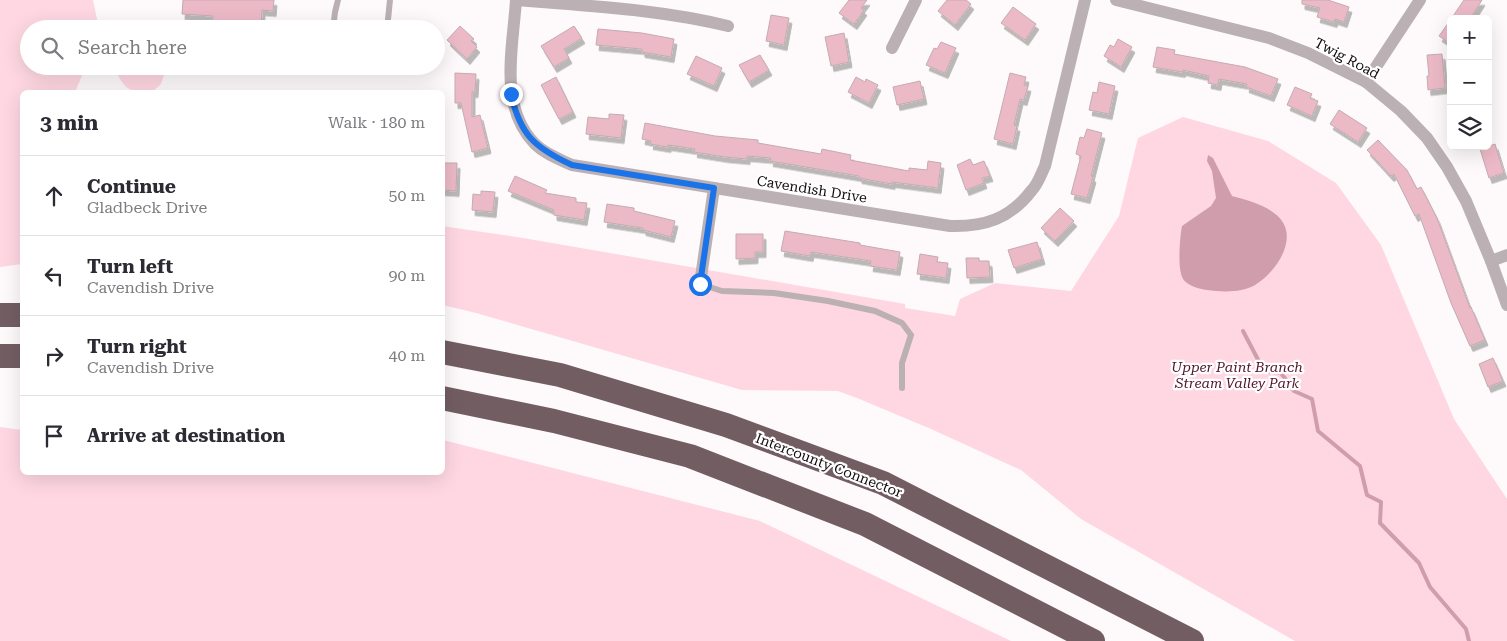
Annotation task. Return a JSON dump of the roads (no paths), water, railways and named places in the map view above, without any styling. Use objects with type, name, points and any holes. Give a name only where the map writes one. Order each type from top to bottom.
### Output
[{"type":"highway","points":[[0,315],[20,315]]},
{"type":"highway","name":"Intercounty Connector","points":[[445,353],[560,375],[726,425],[884,483],[1192,641]]},
{"type":"highway","points":[[0,356],[20,356]]},
{"type":"highway","points":[[445,399],[554,421],[690,456],[865,524],[1094,641]]},
{"type":"street","points":[[516,0],[648,11],[699,19],[728,26]]},
{"type":"street","name":"Cavendish Drive","points":[[516,0],[510,81],[515,113],[524,131],[536,145],[552,156],[572,165],[950,226],[971,226],[990,222],[1006,214],[1033,190],[1044,166],[1084,0]]},
{"type":"street","points":[[892,48],[916,0]]},
{"type":"street","name":"Twig Road","points":[[1116,0],[1269,38],[1308,53],[1366,82],[1401,111],[1427,138],[1447,167],[1466,201],[1507,305]]},
{"type":"street","points":[[1366,82],[1420,0]]},
{"type":"street","points":[[700,284],[714,188]]},
{"type":"street","points":[[1491,261],[1507,255]]},
{"type":"lane","points":[[334,20],[338,0]]},
{"type":"lane","points":[[388,20],[390,0]]},
{"type":"lane","points":[[700,284],[722,291],[774,293],[828,301],[875,311],[902,323],[911,335],[902,363],[902,388]]},
{"type":"waterway","points":[[1243,331],[1264,371],[1281,373],[1294,391],[1312,399],[1318,431],[1360,466],[1367,495],[1381,502],[1380,523],[1419,563],[1430,587],[1466,629],[1469,641]]},
{"type":"park label","name":"Upper Paint Branch Stream Valley Park","points":[[1237,376]]}]
